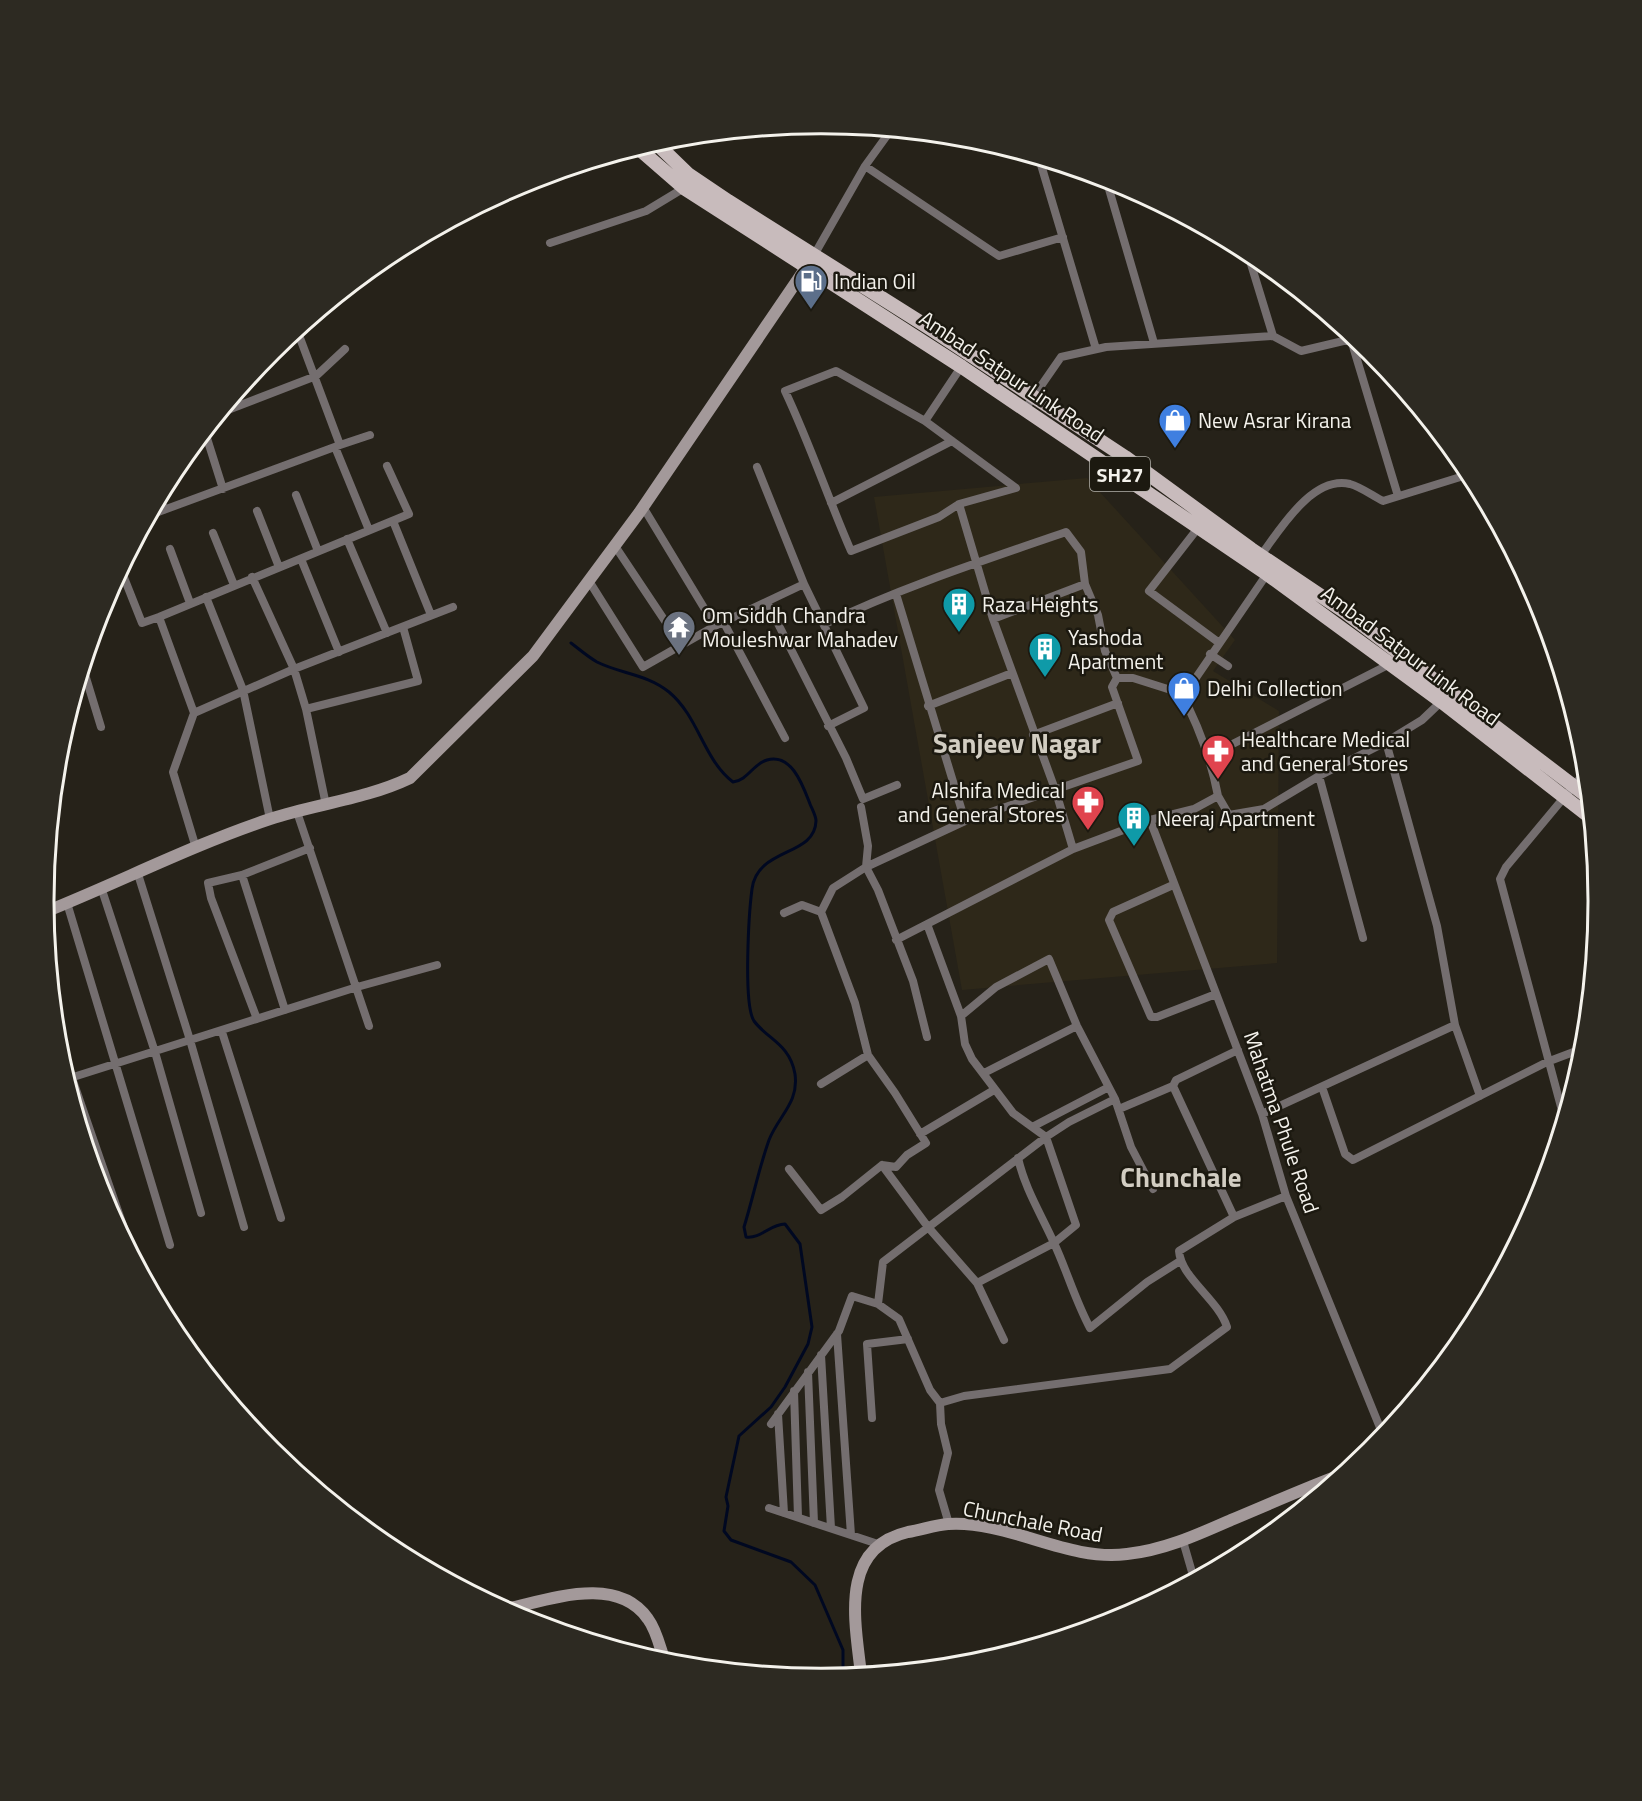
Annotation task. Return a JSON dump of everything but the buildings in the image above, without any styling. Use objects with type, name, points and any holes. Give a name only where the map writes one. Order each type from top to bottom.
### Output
[{"type":"main road","name":"Ambad Satpur Link Road","points":[[663,150],[688,174],[810,261]]},
{"type":"main road","name":"Ambad Satpur Link Road","points":[[646,154],[684,188],[810,261],[966,361],[1034,397],[1125,457],[1261,555],[1271,569],[1388,665],[1446,696],[1579,790]]},
{"type":"main road","points":[[54,908],[136,871],[270,819],[391,787],[410,778],[533,657],[643,507],[810,261]]},
{"type":"main road","name":"Ambad Satpur Link Road","points":[[966,361],[1025,409],[1198,528],[1346,612],[1582,811]]},
{"type":"main road","name":"Chunchale Road","points":[[878,1544],[903,1534],[949,1524],[1003,1531],[1101,1555],[1142,1552],[1183,1540],[1319,1484]]},
{"type":"main road","points":[[860,1666],[856,1630],[857,1586],[864,1563],[878,1544]]},
{"type":"main road","points":[[522,1607],[575,1595],[618,1596],[634,1604],[649,1620],[661,1650]]},
{"type":"street","points":[[810,261],[865,166],[886,137]]},
{"type":"street","points":[[865,166],[999,256],[1063,237]]},
{"type":"street","points":[[1042,167],[1096,349]]},
{"type":"street","points":[[550,243],[646,212],[684,188]]},
{"type":"street","points":[[1109,190],[1154,343]]},
{"type":"street","points":[[1254,268],[1273,336]]},
{"type":"street","points":[[1025,409],[1061,357],[1096,349],[1273,336],[1301,351],[1343,339]]},
{"type":"street","points":[[300,338],[316,376],[337,446],[369,530]]},
{"type":"street","points":[[234,408],[316,376],[345,349]]},
{"type":"street","points":[[1356,352],[1398,496]]},
{"type":"street","points":[[925,421],[966,361]]},
{"type":"street","points":[[836,371],[925,421],[1016,488],[959,504],[939,517],[851,551],[816,459],[785,391],[836,371]]},
{"type":"street","points":[[161,511],[370,435]]},
{"type":"street","points":[[208,440],[223,489]]},
{"type":"street","points":[[831,503],[952,441]]},
{"type":"street","points":[[125,579],[142,623],[393,521],[409,514],[387,466]]},
{"type":"street","points":[[757,467],[804,584],[864,708],[828,726]]},
{"type":"street","points":[[1261,555],[1308,495],[1330,486],[1349,484],[1383,501],[1461,477]]},
{"type":"street","points":[[296,495],[318,551]]},
{"type":"street","points":[[959,504],[993,619],[1033,735],[1056,792],[1073,849]]},
{"type":"street","points":[[643,507],[719,623],[785,738]]},
{"type":"street","points":[[256,511],[279,567]]},
{"type":"street","points":[[393,521],[431,615]]},
{"type":"street","points":[[1198,528],[1149,591],[1218,642]]},
{"type":"street","points":[[825,624],[978,562],[1066,532],[1081,552],[1085,584],[1098,615],[1105,651],[1117,678]]},
{"type":"street","points":[[213,533],[234,585]]},
{"type":"street","points":[[346,539],[387,633]]},
{"type":"street","points":[[615,546],[681,645]]},
{"type":"street","points":[[170,549],[190,603]]},
{"type":"street","points":[[301,559],[339,652]]},
{"type":"street","points":[[1117,678],[1133,678],[1174,691],[1191,685],[1218,642],[1271,569]]},
{"type":"street","points":[[252,577],[294,669],[306,709],[326,805]]},
{"type":"street","points":[[589,581],[643,667],[719,623],[804,584]]},
{"type":"street","points":[[993,619],[1085,584]]},
{"type":"street","points":[[896,594],[928,706],[965,821]]},
{"type":"street","points":[[206,597],[243,690],[270,819]]},
{"type":"street","points":[[767,602],[846,758],[863,799],[897,785]]},
{"type":"street","points":[[194,713],[294,669],[453,607]]},
{"type":"street","points":[[159,617],[194,713],[173,772],[196,848]]},
{"type":"street","points":[[306,709],[418,681],[403,627]]},
{"type":"street","points":[[1210,654],[1228,666]]},
{"type":"street","points":[[1207,757],[1388,665]]},
{"type":"street","points":[[928,706],[1012,673]]},
{"type":"street","points":[[789,1169],[821,1210],[882,1166],[896,1167],[907,1155],[926,1143],[890,1085],[868,1055],[855,1003],[821,912],[833,888],[866,867],[965,821],[1056,792],[1138,761],[1112,687],[1117,678]]},
{"type":"street","points":[[87,681],[101,727]]},
{"type":"street","points":[[1179,689],[1193,716],[1214,774],[1218,796],[1229,815],[1264,809],[1422,720],[1446,696]]},
{"type":"street","points":[[1033,735],[1118,703]]},
{"type":"street","points":[[1386,742],[1437,927],[1455,1025],[1480,1096]]},
{"type":"street","points":[[1319,776],[1363,938]]},
{"type":"street","points":[[1560,1105],[1500,879],[1506,867],[1578,781]]},
{"type":"street","points":[[896,940],[1073,849],[1150,820],[1194,809],[1218,796]]},
{"type":"street","points":[[861,807],[868,846],[866,867],[878,890],[913,981],[927,1037]]},
{"type":"street","points":[[297,812],[369,1026]]},
{"type":"street","name":"Mahatma Phule Road","points":[[1150,820],[1262,1114],[1286,1196],[1379,1426]]},
{"type":"street","points":[[257,1019],[211,898],[208,883],[242,875],[310,849]]},
{"type":"street","points":[[136,871],[190,1040],[244,1227]]},
{"type":"street","points":[[242,875],[285,1010]]},
{"type":"street","points":[[1173,885],[1113,912],[1109,920],[1149,1016],[1157,1017],[1216,994]]},
{"type":"street","points":[[101,886],[155,1052],[201,1213]]},
{"type":"street","points":[[67,903],[170,1245]]},
{"type":"street","points":[[784,913],[802,905],[821,912]]},
{"type":"street","points":[[927,924],[961,1016],[965,1044],[972,1059],[1013,1113],[1034,1126],[1046,1137],[1076,1225],[1054,1243],[977,1283]]},
{"type":"street","points":[[961,1016],[996,987],[1049,959],[1077,1026],[1119,1109],[1131,1147],[1153,1189]]},
{"type":"street","points":[[75,1077],[222,1032],[357,987],[437,965]]},
{"type":"street","points":[[1262,1114],[1455,1025]]},
{"type":"street","points":[[984,1073],[1077,1026]]},
{"type":"street","points":[[222,1032],[281,1218]]},
{"type":"street","points":[[1119,1109],[1173,1086],[1176,1080],[1238,1050]]},
{"type":"street","points":[[1322,1087],[1345,1154],[1353,1160],[1547,1062],[1572,1052]]},
{"type":"street","points":[[821,1084],[868,1055]]},
{"type":"street","points":[[1173,1086],[1234,1216]]},
{"type":"street","points":[[1034,1126],[1107,1088]]},
{"type":"street","points":[[920,1134],[994,1090]]},
{"type":"street","points":[[878,1304],[883,1262],[1046,1137],[1069,1122],[1115,1100]]},
{"type":"street","points":[[1018,1158],[1026,1185],[1054,1243],[1090,1328],[1147,1282],[1180,1261]]},
{"type":"street","points":[[882,1166],[928,1227],[977,1283],[1004,1340]]},
{"type":"street","points":[[940,1403],[964,1396],[1170,1369],[1227,1327],[1214,1303],[1180,1261],[1179,1251],[1234,1216],[1286,1196]]},
{"type":"street","points":[[771,1424],[837,1334],[852,1296],[878,1304],[899,1319],[930,1390],[940,1403],[941,1424],[948,1453],[939,1490],[949,1524]]},
{"type":"street","points":[[837,1334],[851,1535]]},
{"type":"street","points":[[872,1418],[867,1344],[908,1339]]},
{"type":"street","points":[[820,1355],[831,1528]]},
{"type":"street","points":[[808,1372],[814,1523]]},
{"type":"street","points":[[794,1391],[798,1518]]},
{"type":"street","points":[[778,1414],[784,1513]]},
{"type":"street","points":[[769,1508],[878,1544]]},
{"type":"street","points":[[1183,1540],[1192,1571]]},
{"type":"shaded area","points":[[1087,478],[1235,640],[1213,671],[1279,711],[1277,963],[962,990],[874,497]]},
{"type":"waterway","points":[[571,643],[597,662],[652,681],[669,692],[687,713],[715,762],[733,782],[743,778],[762,762],[776,759],[783,761],[790,766],[800,780],[815,817],[813,833],[806,841],[764,866],[756,875],[752,889],[748,957],[751,1011],[754,1021],[778,1043],[788,1056],[795,1074],[795,1084],[791,1101],[769,1140],[744,1227],[746,1237],[751,1237],[785,1224],[800,1244],[812,1327],[808,1344],[785,1387],[771,1407],[739,1436],[726,1497],[728,1506],[724,1531],[731,1540],[791,1562],[815,1585],[843,1650],[843,1667]]},
{"type":"place","name":"Indian Oil","points":[[811,310]]},
{"type":"place","name":"New Asrar Kirana","points":[[1175,449]]},
{"type":"place","name":"Raza Heights","points":[[959,633]]},
{"type":"place","name":"Om Siddh Chandra Mouleshwar Mahadev","points":[[679,656]]},
{"type":"place","name":"Yashoda Apartment","points":[[1045,678]]},
{"type":"place","name":"Delhi Collection","points":[[1184,717]]},
{"type":"place","name":"Healthcare Medical and General Stores","points":[[1218,780]]},
{"type":"place","name":"Alshifa Medical and General Stores","points":[[1088,831]]},
{"type":"place","name":"Neeraj Apartment","points":[[1134,847]]},
{"type":"district","name":"Sanjeev Nagar","points":[[1017,742]]},
{"type":"district","name":"Chunchale","points":[[1181,1176]]}]
